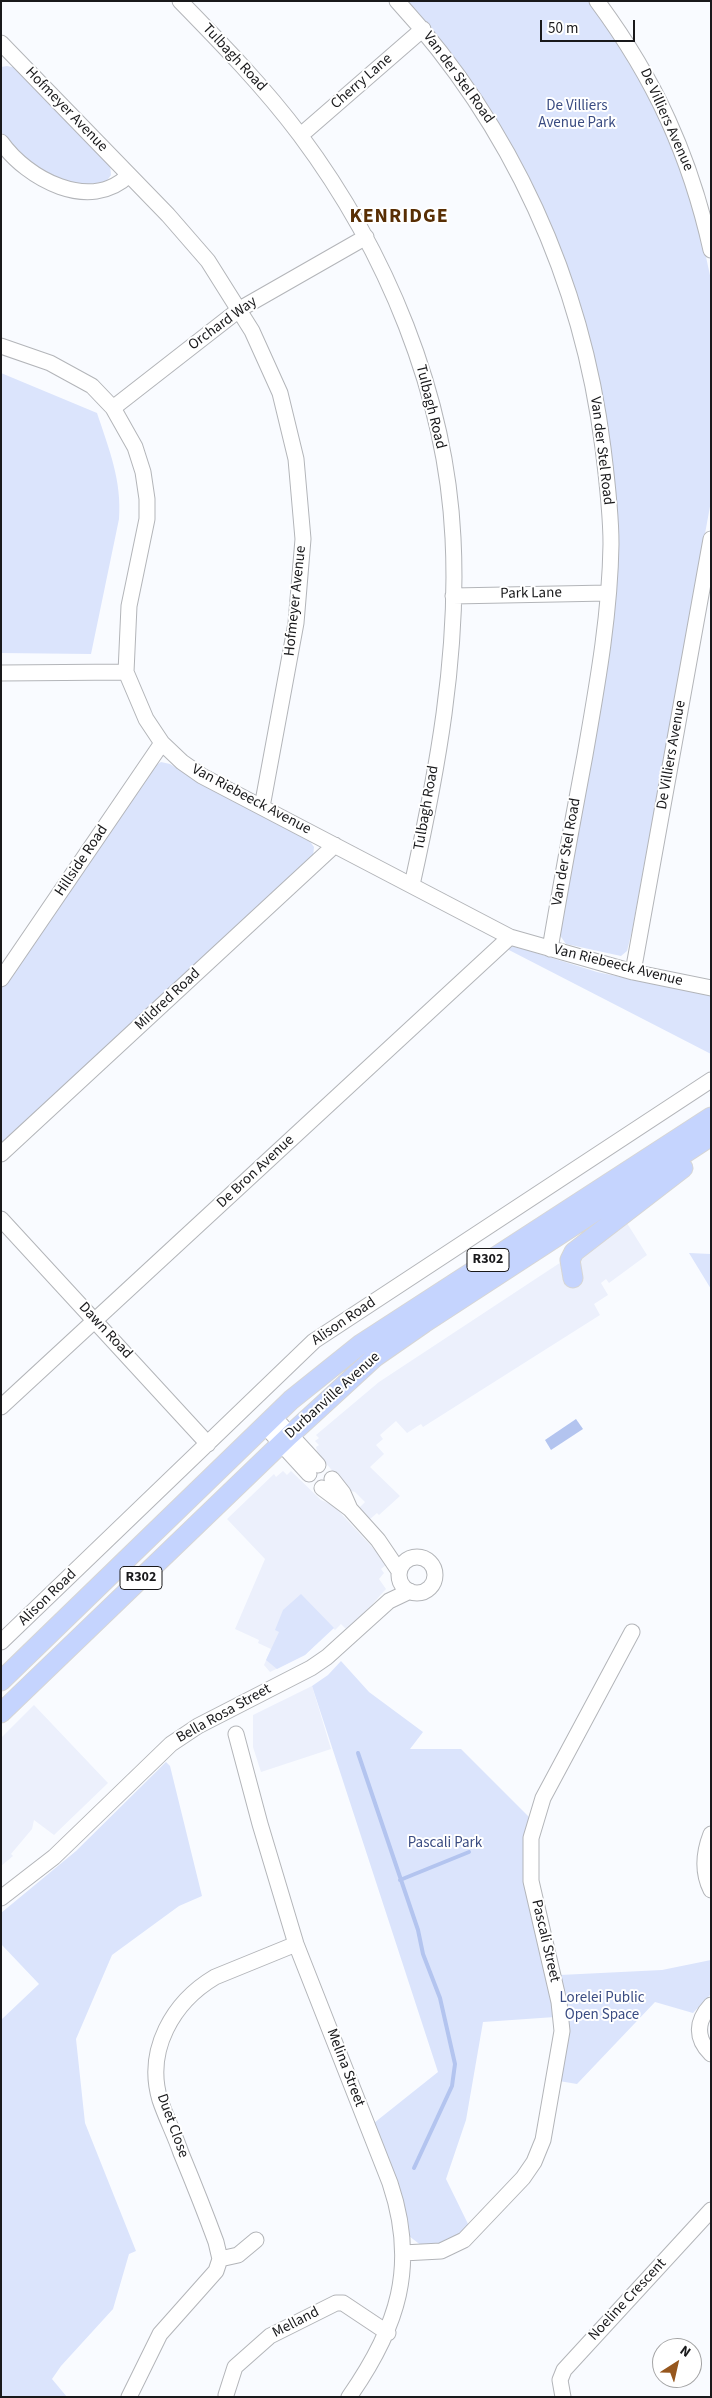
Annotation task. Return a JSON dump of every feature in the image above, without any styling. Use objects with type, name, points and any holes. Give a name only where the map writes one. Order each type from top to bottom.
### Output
[{"type":"main road","name":"Durbanville Avenue","points":[[1,1680],[269,1421],[328,1369],[361,1344],[711,1117]]},
{"type":"main road","name":"Durbanville Avenue","points":[[1,1713],[286,1439],[375,1357],[711,1136]]},
{"type":"main road","points":[[573,1278],[570,1260],[578,1247],[711,1144]]},
{"type":"street","name":"Tulbagh Road","points":[[180,1],[264,89],[301,135],[349,207],[366,237],[401,313],[415,350],[433,411],[450,503],[453,538],[452,643],[445,708],[412,885]]},
{"type":"street","name":"Van der Stel Road","points":[[397,1],[423,29],[464,83],[513,161],[537,212],[561,271],[592,379],[609,497],[611,544],[608,592],[596,694],[550,949]]},
{"type":"street","name":"De Villiers Avenue","points":[[597,1],[640,62],[656,92],[688,168],[702,212],[711,250]]},
{"type":"street","name":"Cherry Lane","points":[[301,135],[423,29]]},
{"type":"street","name":"Hofmeyer Avenue","points":[[2,45],[194,244],[221,278],[240,309],[264,355],[280,392],[296,459],[303,540],[296,622],[262,807]]},
{"type":"street","points":[[1,142],[28,172],[66,188],[79,190],[107,188],[121,182],[129,175]]},
{"type":"street","name":"Orchard Way","points":[[113,408],[240,309],[366,237]]},
{"type":"street","name":"Van Riebeeck Avenue","points":[[1,346],[50,363],[74,374],[97,389],[113,408],[135,447],[143,472],[147,498],[144,538],[129,606],[126,672],[146,719],[162,743],[192,769],[510,937],[632,972],[711,988]]},
{"type":"street","name":"De Villiers Avenue","points":[[632,972],[711,539]]},
{"type":"street","name":"Park Lane","points":[[453,596],[608,592]]},
{"type":"street","points":[[1,673],[126,672]]},
{"type":"street","name":"Hillside Road","points":[[1,979],[162,743]]},
{"type":"street","name":"Mildred Road","points":[[1,1154],[335,845]]},
{"type":"street","name":"De Bron Avenue","points":[[1,1407],[96,1322],[510,937]]},
{"type":"street","name":"Alison Road","points":[[1,1642],[314,1340],[711,1080]]},
{"type":"street","name":"Dawn Road","points":[[1,1219],[208,1444]]},
{"type":"street","points":[[269,1421],[314,1470]]},
{"type":"street","points":[[327,1484],[378,1540],[399,1574],[404,1588],[410,1591],[422,1592],[432,1585],[434,1579],[429,1562],[418,1557],[412,1558],[402,1565],[399,1574]]},
{"type":"street","points":[[378,1540],[412,1558]]},
{"type":"street","name":"Bella Rosa Street","points":[[389,1601],[399,1574]]},
{"type":"street","name":"Bella Rosa Street","points":[[1,1898],[54,1857],[171,1744],[198,1726],[311,1668],[389,1601],[410,1591]]},
{"type":"street","name":"Pascali Street","points":[[403,2252],[441,2251],[464,2240],[524,2178],[539,2152],[543,2140],[562,2022],[531,1881],[531,1838],[543,1798],[632,1632]]},
{"type":"street","name":"Melina Street","points":[[236,1734],[260,1824],[296,1944],[390,2182],[400,2217],[403,2252],[398,2302],[388,2333],[372,2365],[350,2397]]},
{"type":"street","points":[[711,1834],[705,1855],[705,1868],[711,1890]]},
{"type":"street","name":"Duet Close","points":[[220,2259],[216,2242],[160,2099],[157,2066],[162,2038],[168,2023],[183,2002],[204,1984],[296,1944]]},
{"type":"street","points":[[711,2005],[703,2014],[698,2028],[701,2042],[711,2054]]},
{"type":"street","name":"Noeline Crescent","points":[[562,2397],[560,2380],[564,2370],[711,2210]]},
{"type":"street","points":[[129,2397],[160,2334],[213,2277],[220,2259],[238,2255],[256,2240]]},
{"type":"street","name":"Melland","points":[[226,2395],[235,2367],[270,2336],[336,2303],[343,2303],[388,2333]]},
{"type":"shaded area","points":[[625,1220],[647,1255],[609,1283],[606,1279],[601,1283],[608,1295],[594,1304],[600,1315],[423,1427],[421,1424],[407,1433],[396,1421],[380,1435],[383,1439],[376,1445],[384,1454],[370,1467],[400,1496],[379,1515],[377,1513],[369,1520],[358,1509],[365,1502],[355,1492],[351,1491],[338,1477],[339,1475],[336,1475],[318,1454],[316,1447],[319,1445],[315,1441],[319,1438],[316,1435],[379,1382]]},
{"type":"shaded area","points":[[283,1471],[287,1475],[291,1471],[321,1500],[334,1506],[385,1561],[386,1565],[381,1569],[384,1573],[379,1579],[386,1589],[348,1631],[341,1624],[335,1630],[333,1628],[305,1655],[270,1672],[264,1665],[271,1649],[258,1643],[259,1640],[235,1629],[265,1559],[227,1519],[274,1474],[276,1477]]},
{"type":"shaded area","points":[[312,1686],[331,1749],[261,1772],[253,1747],[253,1715]]},
{"type":"shaded area","points":[[34,1705],[108,1783],[54,1835],[34,1820],[32,1829],[11,1854],[13,1856],[1,1866],[1,1738]]},
{"type":"green space","name":"De Villiers Avenue Park","points":[[407,1],[589,1],[624,52],[671,144],[684,177],[703,243],[711,280],[711,501],[632,931],[627,951],[621,956],[566,944],[559,934],[615,525],[561,256]]},
{"type":"green space","points":[[1,67],[17,68],[110,164],[111,175],[106,182],[78,185],[43,175],[7,141],[1,131]]},
{"type":"green space","points":[[1,373],[97,413],[106,439],[117,478],[119,519],[91,654],[1,653]]},
{"type":"green space","points":[[161,762],[170,764],[309,840],[314,847],[313,857],[1,1146],[1,989],[153,767]]},
{"type":"green space","points":[[514,946],[597,972],[711,996],[711,1054],[507,949]]},
{"type":"green space","points":[[689,1253],[711,1254],[711,1289]]},
{"type":"green space","points":[[301,1594],[334,1628],[305,1655],[277,1669],[266,1660],[279,1632],[275,1630],[283,1610]]},
{"type":"green space","name":"Pascali Park","points":[[341,1661],[369,1692],[423,1732],[410,1749],[461,1749],[530,1818],[555,2017],[483,2022],[466,2120],[446,2179],[470,2228],[450,2242],[422,2246],[409,2236],[374,2123],[438,2072],[312,1686],[328,1675]]},
{"type":"green space","points":[[166,1762],[170,1766],[202,1896],[179,1906],[112,1955],[76,2039],[85,2123],[136,2251],[129,2254],[113,2309],[61,2366],[52,2379],[67,2397],[1,2397],[1,2020],[39,1984],[1,1944],[1,1913],[76,1851]]},
{"type":"green space","name":"Lorelei Public Open Space","points":[[711,1960],[711,1994],[693,2013],[655,2002],[577,2084],[559,2081],[560,1975],[662,1970]]},
{"type":"water","points":[[576,1419],[583,1429],[551,1450],[545,1440]]},
{"type":"waterway","points":[[358,1753],[418,1930],[423,1954],[440,1998],[455,2064],[452,2086],[414,2168]]},
{"type":"waterway","points":[[400,1880],[469,1852]]},
{"type":"district","name":"KENRIDGE","points":[[399,218]]}]
